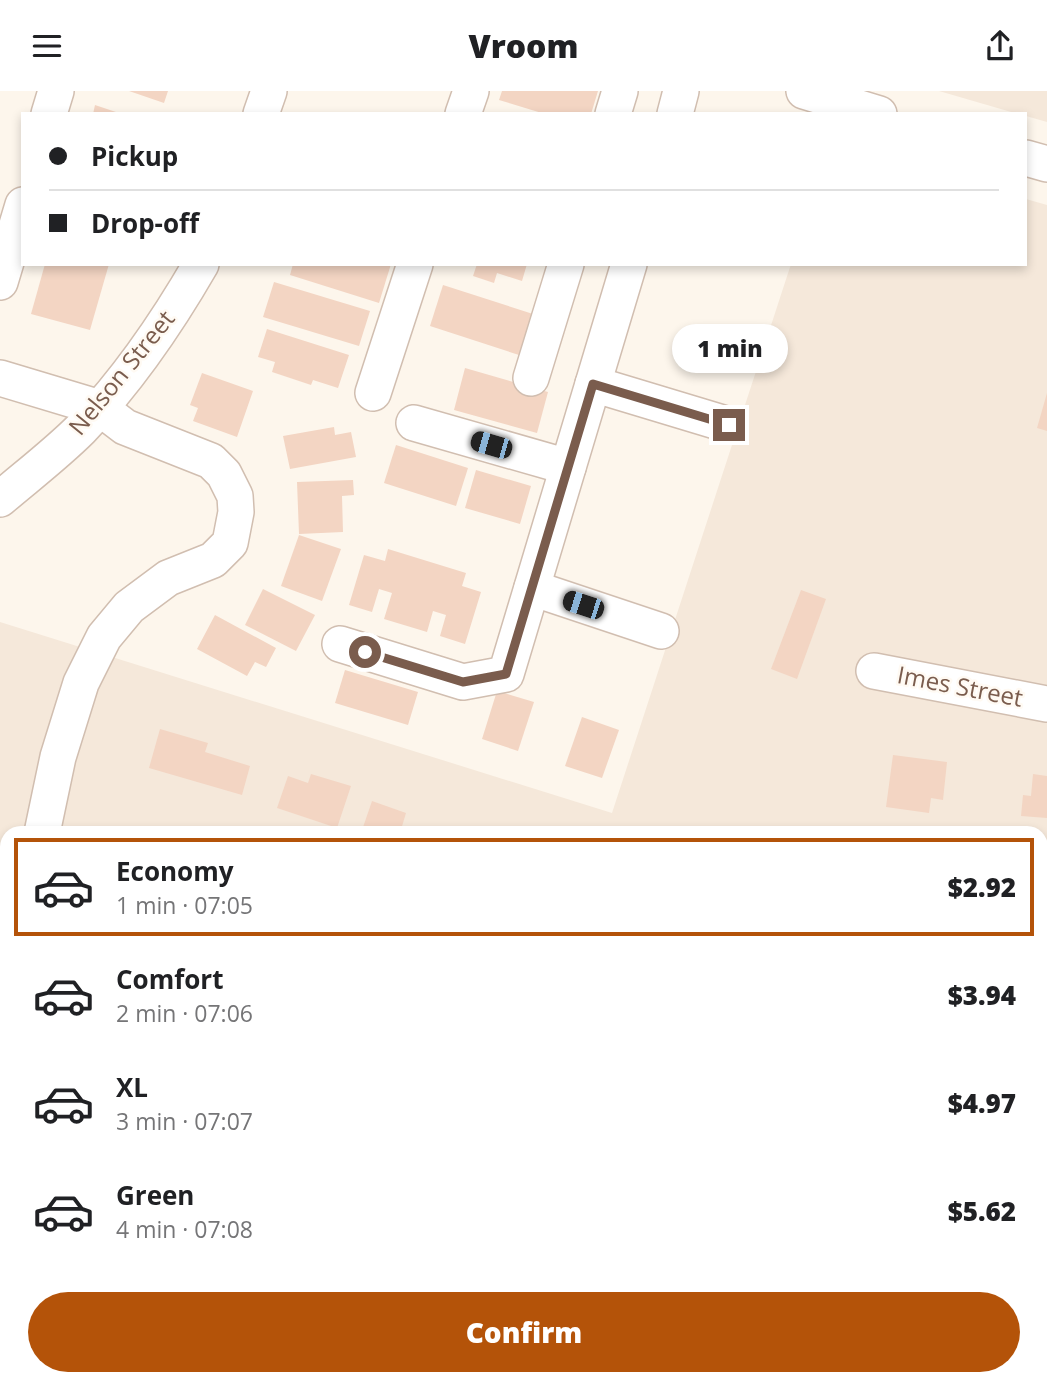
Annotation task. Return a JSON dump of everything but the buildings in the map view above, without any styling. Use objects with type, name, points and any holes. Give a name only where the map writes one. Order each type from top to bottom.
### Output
[{"type":"street","points":[[51,112],[56,91]]},
{"type":"street","points":[[464,112],[471,91]]},
{"type":"street","points":[[614,112],[620,91]]},
{"type":"street","points":[[676,112],[681,91]]},
{"type":"street","points":[[804,91],[872,112]]},
{"type":"street","points":[[1027,158],[1047,165]]},
{"type":"street","points":[[0,282],[21,212]]},
{"type":"street","name":"Nelson Street","points":[[0,499],[79,431],[100,408],[170,318],[200,266]]},
{"type":"street","points":[[373,393],[414,266]]},
{"type":"street","points":[[531,378],[565,266]]},
{"type":"street","points":[[340,645],[463,682],[506,674],[628,266]]},
{"type":"street","points":[[0,378],[100,408],[125,427],[212,461],[224,474],[235,496],[236,512],[230,543],[213,561],[168,578],[129,607],[104,637],[81,683],[58,757],[43,826]]},
{"type":"street","points":[[593,384],[729,425]]},
{"type":"street","points":[[414,423],[568,467]]},
{"type":"street","points":[[532,588],[661,631]]},
{"type":"street","name":"Imes Street","points":[[874,671],[1047,704]]},
{"type":"shaded area","points":[[939,91],[1047,91],[1047,122],[1027,116],[1027,112],[1011,112]]},
{"type":"shaded area","points":[[1027,199],[1047,205],[1047,826],[0,826],[0,622],[612,813],[790,266],[1027,266]]},
{"type":"route","points":[[365,652],[463,682],[506,674],[593,384],[729,425]]}]
